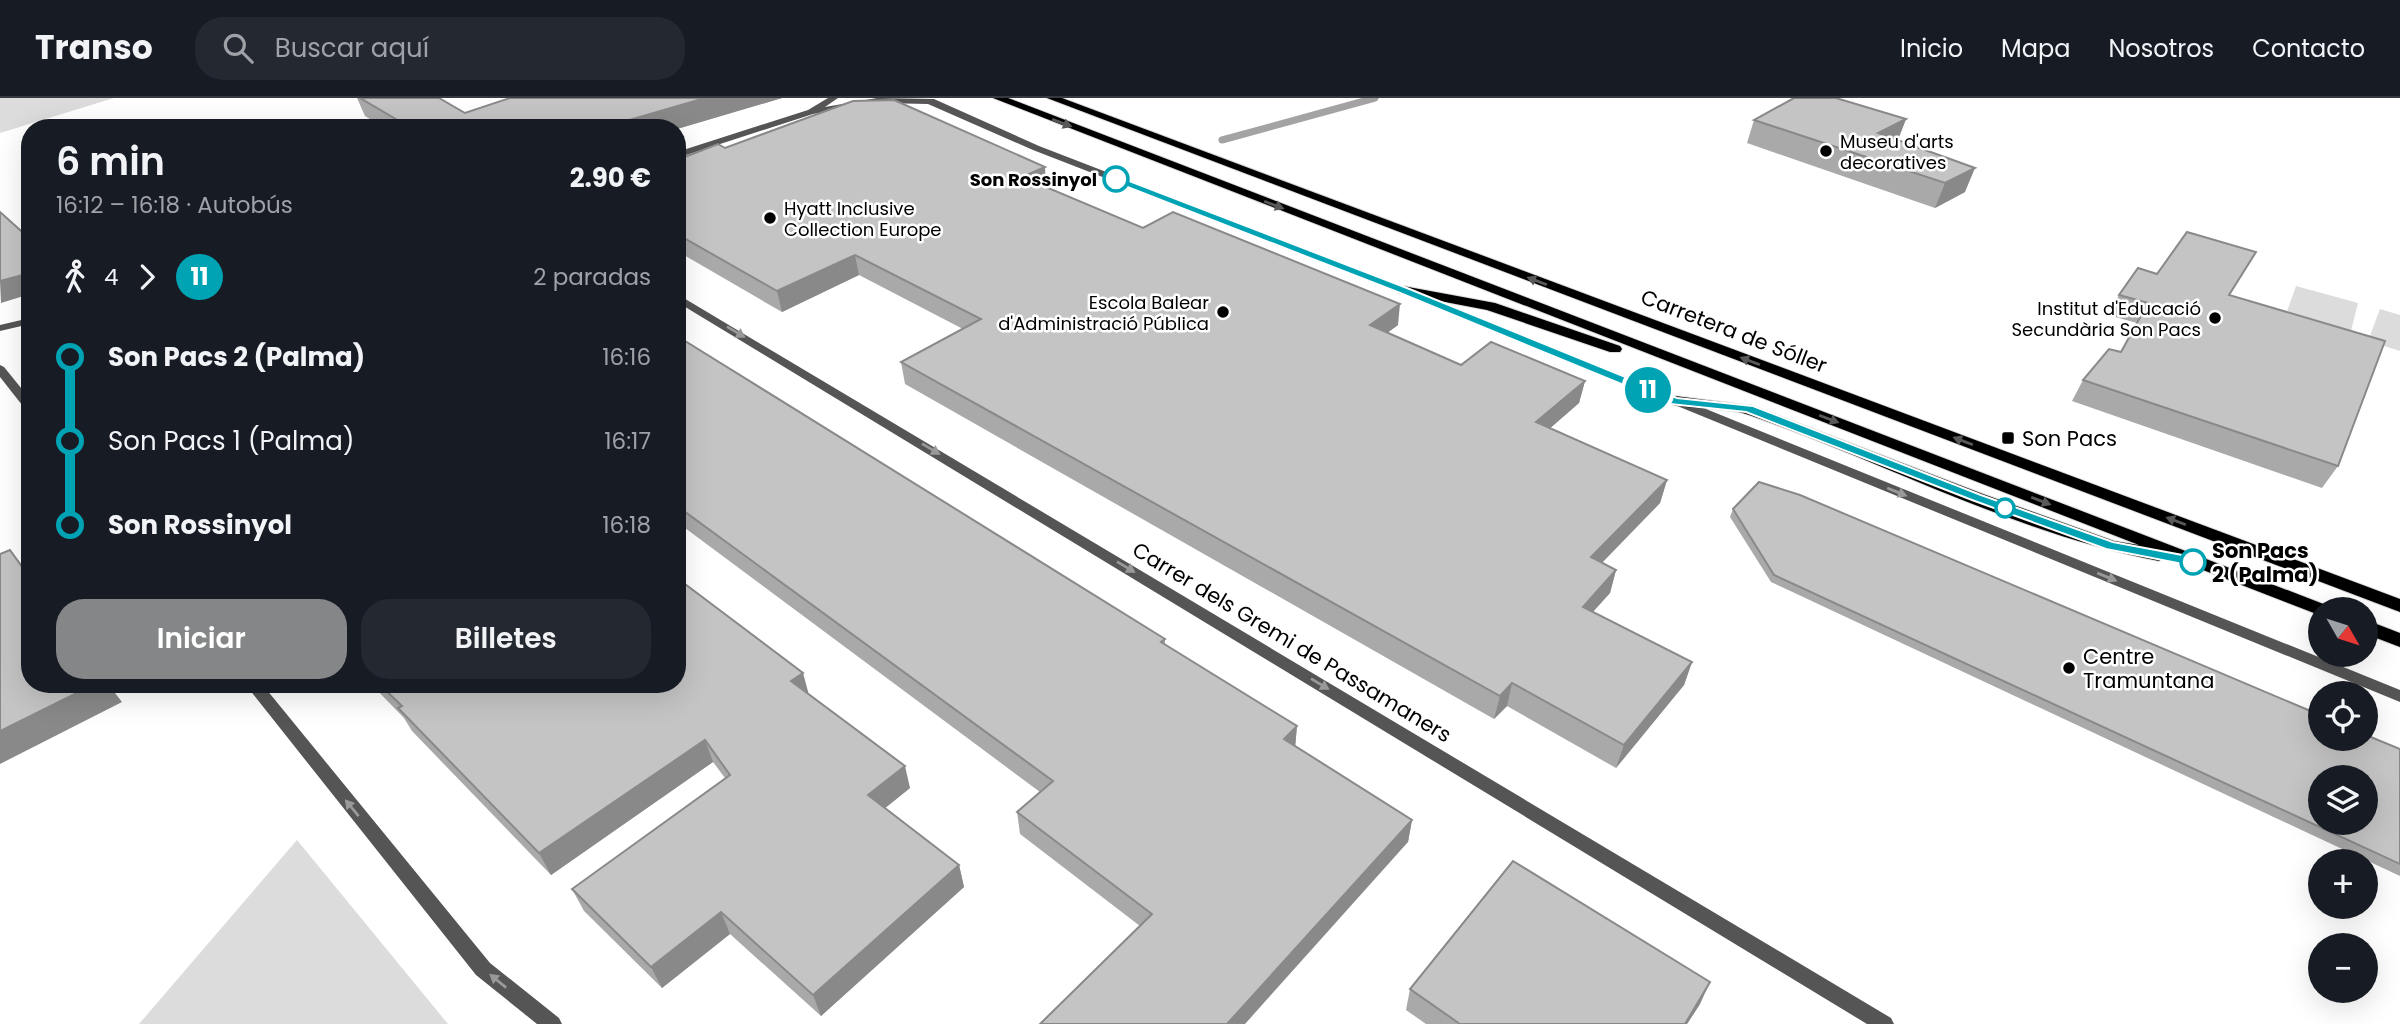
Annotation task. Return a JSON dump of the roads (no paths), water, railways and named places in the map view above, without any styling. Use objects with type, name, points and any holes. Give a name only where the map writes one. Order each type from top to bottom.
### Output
[{"type":"main road","points":[[998,98],[2308,604]]},
{"type":"main road","name":"Carretera de Sóller","points":[[1052,98],[2400,606]]},
{"type":"main road","points":[[1403,290],[1490,306],[1689,376],[1747,387]]},
{"type":"main road","points":[[1675,401],[1748,409],[1977,498],[2111,546],[2203,564]]},
{"type":"main road","points":[[2378,632],[2400,642]]},
{"type":"street","points":[[811,112],[834,98]]},
{"type":"street","points":[[686,152],[811,112],[880,100],[927,100],[1036,148],[1403,290],[2400,696]]},
{"type":"street","name":"Carrer dels Gremi de Passamaners","points":[[686,302],[1884,1024]]},
{"type":"street","points":[[0,328],[21,323]]},
{"type":"street","points":[[0,369],[21,396]]},
{"type":"street","points":[[260,693],[482,969],[552,1024]]},
{"type":"waterway","points":[[1222,140],[1375,98]]},
{"type":"place","name":"Museu d'arts decoratives","points":[[1826,151]]},
{"type":"place","name":"Son Rossinyol","points":[[1116,179]]},
{"type":"place","name":"Hyatt Inclusive Collection Europe","points":[[770,218]]},
{"type":"place","name":"Escola Balear d'Administració Pública","points":[[1223,312]]},
{"type":"place","name":"Institut d'Educació Secundària Son Pacs","points":[[2215,318]]},
{"type":"place","name":"Son Pacs","points":[[2008,438]]},
{"type":"place","name":"Son Pacs 2 (Palma)","points":[[2193,562]]},
{"type":"place","name":"Centre Tramuntana","points":[[2069,668]]}]
